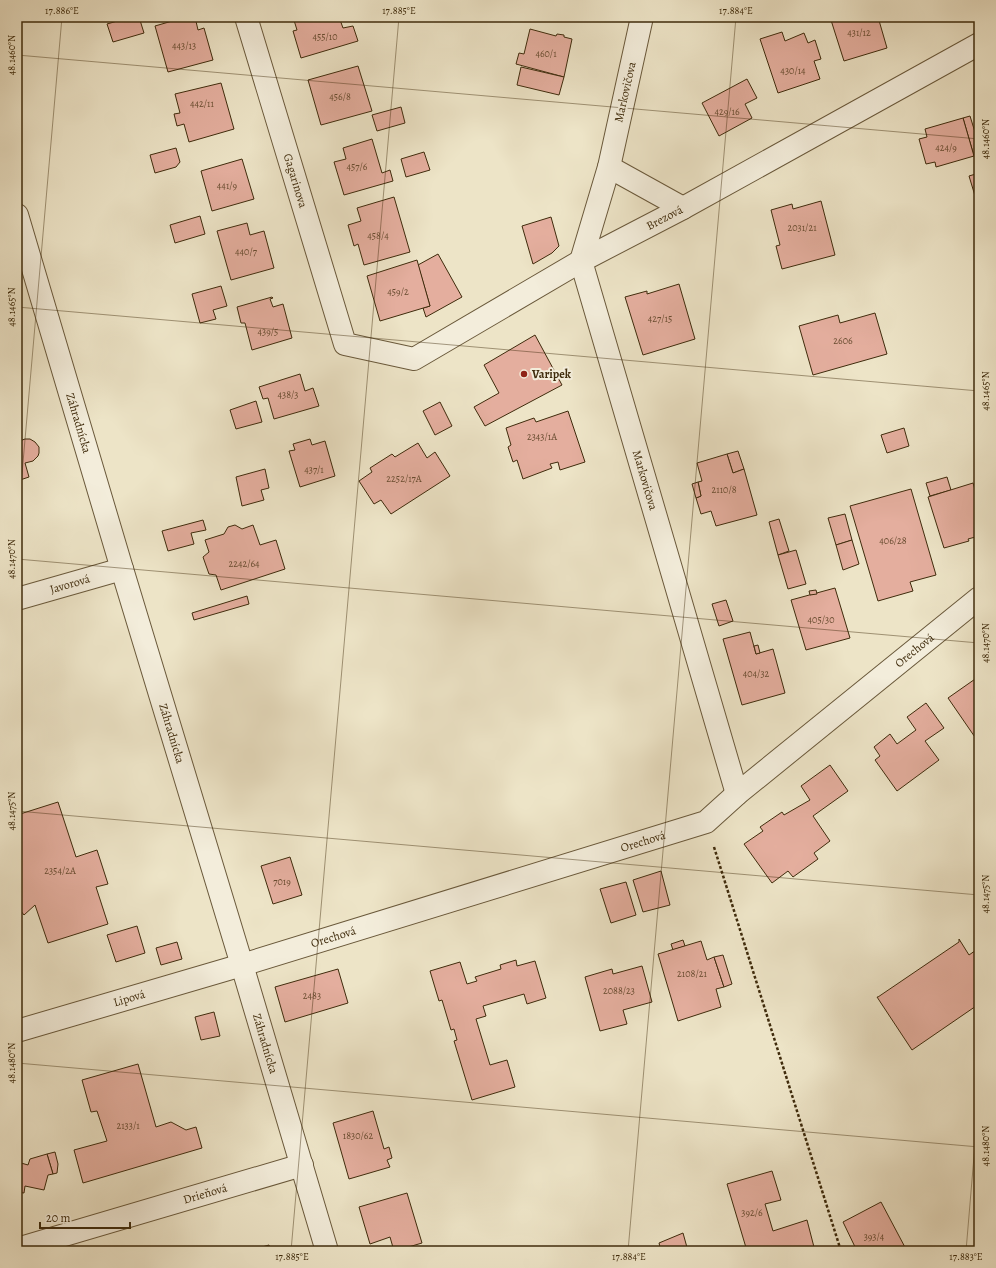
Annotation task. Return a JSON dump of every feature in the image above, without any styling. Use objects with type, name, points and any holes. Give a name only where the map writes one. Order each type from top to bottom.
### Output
[{"type":"street","name":"Gagarinova","points":[[246,17],[345,344]]},
{"type":"street","name":"Markovičova","points":[[642,17],[609,167],[581,261],[737,794]]},
{"type":"street","name":"Brezová","points":[[345,344],[414,359],[581,261],[683,208],[979,44]]},
{"type":"street","points":[[609,167],[683,208]]},
{"type":"street","name":"Záhradnícka","points":[[17,216],[327,1251]]},
{"type":"street","name":"Javorová","points":[[17,599],[122,569]]},
{"type":"street","name":"Orechová","points":[[242,966],[706,822],[737,794],[976,607]]},
{"type":"street","name":"Lipová","points":[[17,1031],[242,966]]},
{"type":"street","name":"Drieňová","points":[[17,1249],[302,1165]]},
{"type":"path","points":[[706,822],[840,1251]]},
{"type":"building","points":[[131,17],[139,17],[144,33],[113,42],[107,24]]},
{"type":"building","points":[[186,17],[195,17],[198,30],[204,28],[213,60],[168,72],[155,26]]},
{"type":"building","points":[[293,17],[339,17],[343,28],[353,26],[358,41],[301,58],[293,31],[297,30]]},
{"type":"building","points":[[830,17],[878,17],[887,48],[844,61]]},
{"type":"building","points":[[530,29],[556,36],[557,34],[564,35],[564,37],[572,39],[564,77],[516,64],[519,53],[524,54]]},
{"type":"building","points":[[782,32],[785,41],[804,33],[808,43],[815,40],[821,59],[814,61],[820,79],[778,93],[760,39]]},
{"type":"building","points":[[358,66],[372,111],[321,125],[308,80]]},
{"type":"building","points":[[521,67],[564,77],[559,95],[517,85]]},
{"type":"building","points":[[747,79],[757,98],[745,104],[752,118],[719,136],[702,103]]},
{"type":"building","points":[[221,83],[234,129],[189,142],[184,124],[177,126],[174,114],[180,113],[175,94]]},
{"type":"building","points":[[401,107],[405,123],[377,131],[372,115]]},
{"type":"building","points":[[970,116],[979,145],[979,154],[974,156],[963,118]]},
{"type":"building","points":[[963,118],[974,156],[936,167],[935,162],[926,164],[919,139],[927,137],[925,129]]},
{"type":"building","points":[[372,139],[382,173],[390,170],[393,181],[344,195],[334,162],[346,159],[343,148]]},
{"type":"building","points":[[176,148],[180,162],[176,167],[155,173],[150,155]]},
{"type":"building","points":[[424,152],[430,170],[406,177],[401,159]]},
{"type":"building","points":[[242,159],[254,199],[212,211],[201,171]]},
{"type":"building","points":[[979,173],[979,209],[969,176]]},
{"type":"building","points":[[394,197],[410,252],[364,265],[358,244],[354,246],[348,225],[361,221],[357,208]]},
{"type":"building","points":[[821,201],[835,255],[782,269],[776,246],[780,245],[771,210],[792,204],[793,209]]},
{"type":"building","points":[[200,216],[205,234],[175,243],[170,225]]},
{"type":"building","points":[[551,217],[559,246],[552,253],[533,264],[522,226]]},
{"type":"building","points":[[247,223],[250,235],[264,231],[274,268],[231,280],[217,231]]},
{"type":"building","points":[[438,254],[462,297],[426,317],[423,308],[430,306],[418,265]]},
{"type":"building","points":[[417,260],[430,306],[380,321],[367,276]]},
{"type":"building","points":[[679,284],[695,339],[643,355],[625,297],[647,291],[647,294]]},
{"type":"building","points":[[221,286],[227,306],[213,310],[216,319],[200,323],[192,294]]},
{"type":"building","points":[[272,297],[273,298],[270,299],[273,307],[283,304],[292,338],[252,350],[245,323],[241,323],[237,307]]},
{"type":"building","points":[[875,313],[887,354],[813,375],[799,326],[838,315],[840,323]]},
{"type":"building","points":[[535,335],[562,385],[485,426],[474,407],[499,393],[484,365]]},
{"type":"building","points":[[300,374],[305,391],[313,388],[319,406],[274,419],[268,398],[263,399],[259,387]]},
{"type":"building","points":[[256,401],[262,422],[236,429],[230,410]]},
{"type":"building","points":[[440,402],[452,426],[435,435],[423,411]]},
{"type":"building","points":[[568,411],[585,462],[560,470],[558,462],[550,464],[552,468],[523,479],[517,460],[513,462],[508,447],[511,445],[506,428],[534,418],[536,422]]},
{"type":"building","points":[[904,428],[909,446],[887,453],[881,435]]},
{"type":"building","points":[[30,439],[35,442],[39,447],[39,453],[33,461],[25,463],[29,477],[17,481],[17,442]]},
{"type":"building","points":[[310,439],[312,445],[325,441],[335,476],[300,487],[289,451],[295,450],[293,444]]},
{"type":"building","points":[[418,443],[427,458],[435,452],[450,476],[391,514],[381,500],[374,504],[359,481],[372,472],[370,468],[392,454],[395,457]]},
{"type":"building","points":[[738,451],[744,469],[733,473],[727,454]]},
{"type":"building","points":[[727,454],[733,473],[744,469],[757,515],[716,526],[711,511],[701,514],[696,498],[701,496],[698,482],[702,481],[697,463]]},
{"type":"building","points":[[265,469],[269,488],[261,490],[264,500],[242,506],[236,477]]},
{"type":"building","points":[[947,477],[951,490],[930,496],[926,483]]},
{"type":"building","points":[[698,482],[701,496],[696,498],[692,484]]},
{"type":"building","points":[[973,483],[979,503],[979,536],[968,539],[969,541],[944,548],[928,497]]},
{"type":"building","points":[[911,489],[936,575],[910,582],[913,591],[878,601],[850,506]]},
{"type":"building","points":[[845,514],[852,540],[836,545],[828,518]]},
{"type":"building","points":[[779,519],[789,551],[778,555],[769,522]]},
{"type":"building","points":[[203,520],[206,530],[191,533],[194,544],[168,551],[162,531]]},
{"type":"building","points":[[235,525],[242,529],[253,525],[260,545],[276,540],[285,569],[221,590],[216,575],[209,574],[203,557],[209,552],[205,540],[224,534],[228,527]]},
{"type":"building","points":[[852,540],[859,564],[843,570],[836,545]]},
{"type":"building","points":[[796,550],[806,584],[788,589],[778,555]]},
{"type":"building","points":[[835,588],[850,638],[806,650],[791,600]]},
{"type":"building","points":[[816,590],[817,594],[810,595],[809,591]]},
{"type":"building","points":[[247,596],[249,604],[194,620],[192,613]]},
{"type":"building","points":[[726,600],[733,621],[719,626],[712,604]]},
{"type":"building","points":[[750,632],[756,654],[773,649],[785,693],[742,705],[723,639]]},
{"type":"building","points":[[758,645],[760,653],[756,654],[754,646]]},
{"type":"building","points":[[978,677],[979,678],[979,743],[948,698]]},
{"type":"building","points":[[926,703],[944,728],[925,741],[939,760],[897,791],[875,760],[880,756],[874,747],[890,734],[897,744],[916,730],[907,717]]},
{"type":"building","points":[[830,765],[848,791],[813,816],[830,841],[814,853],[818,859],[793,877],[788,871],[772,883],[744,844],[763,831],[760,827],[782,812],[784,815],[810,800],[801,786]]},
{"type":"building","points":[[58,802],[76,857],[97,850],[108,884],[96,887],[108,924],[48,943],[35,905],[24,915],[17,906],[17,815]]},
{"type":"building","points":[[290,857],[302,895],[273,904],[261,866]]},
{"type":"building","points":[[661,871],[670,905],[643,912],[633,880]]},
{"type":"building","points":[[626,882],[636,915],[611,923],[600,889]]},
{"type":"building","points":[[137,926],[145,953],[116,962],[107,935]]},
{"type":"building","points":[[959,939],[969,955],[979,948],[979,1004],[912,1050],[877,997],[959,942]]},
{"type":"building","points":[[683,940],[685,946],[673,950],[671,944]]},
{"type":"building","points":[[701,941],[707,960],[714,957],[724,987],[716,989],[721,1007],[678,1021],[658,954]]},
{"type":"building","points":[[177,942],[182,959],[161,965],[156,948]]},
{"type":"building","points":[[723,955],[732,984],[724,987],[714,957]]},
{"type":"building","points":[[516,960],[517,966],[535,961],[546,998],[527,1004],[524,994],[483,1006],[486,1016],[476,1019],[490,1065],[507,1060],[515,1087],[472,1100],[454,1041],[457,1040],[454,1029],[451,1030],[442,1000],[439,1001],[430,971],[460,962],[467,984],[477,981],[475,977],[501,969],[500,965]]},
{"type":"building","points":[[642,966],[652,1002],[623,1010],[627,1024],[600,1031],[585,977],[612,969],[613,974]]},
{"type":"building","points":[[338,969],[348,1003],[285,1022],[275,987]]},
{"type":"building","points":[[214,1012],[220,1036],[201,1040],[195,1017]]},
{"type":"building","points":[[138,1064],[156,1127],[171,1122],[186,1130],[196,1127],[202,1148],[83,1183],[74,1150],[107,1141],[97,1111],[91,1112],[82,1080]]},
{"type":"building","points":[[373,1111],[384,1149],[389,1147],[392,1158],[387,1160],[390,1167],[349,1179],[333,1123]]},
{"type":"building","points":[[55,1152],[58,1164],[57,1173],[53,1174],[47,1154]]},
{"type":"building","points":[[47,1154],[53,1174],[48,1175],[44,1190],[25,1186],[24,1193],[17,1192],[17,1156],[18,1155],[21,1163],[28,1165],[30,1159]]},
{"type":"building","points":[[772,1171],[781,1200],[765,1204],[773,1231],[807,1220],[815,1251],[747,1251],[727,1184]]},
{"type":"building","points":[[407,1193],[422,1243],[395,1251],[390,1237],[370,1244],[359,1207]]},
{"type":"building","points":[[881,1202],[907,1251],[857,1251],[843,1222]]},
{"type":"building","points":[[683,1233],[688,1251],[661,1251],[659,1243]]},
{"type":"building","points":[[269,1245],[271,1251],[248,1251]]},
{"type":"place","name":"Varipek","points":[[524,374]]}]
